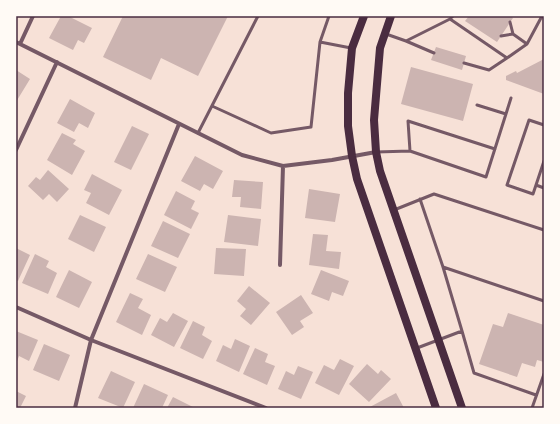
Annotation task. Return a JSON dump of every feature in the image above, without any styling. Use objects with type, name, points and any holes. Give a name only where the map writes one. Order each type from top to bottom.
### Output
[{"type":"main road","points":[[364,16],[352,48],[348,93],[348,126],[356,179],[436,408]]},
{"type":"main road","points":[[391,16],[380,48],[374,120],[376,152],[380,171],[462,408]]},
{"type":"street","points":[[34,16],[18,43],[242,155],[283,166],[376,152]]},
{"type":"street","points":[[16,150],[57,62]]},
{"type":"street","points":[[75,408],[91,340],[179,124]]},
{"type":"street","points":[[280,265],[283,166]]},
{"type":"street","points":[[16,307],[91,340],[266,408]]},
{"type":"lane","points":[[198,133],[258,16]]},
{"type":"lane","points":[[212,106],[271,133],[311,126],[320,42],[329,16]]},
{"type":"lane","points":[[464,63],[489,70],[527,44],[542,16]]},
{"type":"lane","points":[[406,41],[452,18],[507,58]]},
{"type":"lane","points":[[510,22],[512,34]]},
{"type":"lane","points":[[385,34],[434,53]]},
{"type":"lane","points":[[501,36],[512,34],[527,44]]},
{"type":"lane","points":[[320,42],[352,48]]},
{"type":"lane","points":[[376,152],[410,151],[486,177],[511,98]]},
{"type":"lane","points":[[477,105],[506,114]]},
{"type":"lane","points":[[544,125],[529,120],[507,185],[533,194],[544,161]]},
{"type":"lane","points":[[410,151],[408,121],[495,149]]},
{"type":"lane","points":[[536,185],[544,188]]},
{"type":"lane","points":[[394,210],[434,194],[544,230]]},
{"type":"lane","points":[[420,199],[443,267],[474,373],[536,395]]},
{"type":"lane","points":[[443,267],[544,301]]},
{"type":"lane","points":[[416,348],[462,331]]},
{"type":"lane","points":[[532,408],[544,374]]},
{"type":"building","points":[[61,16],[68,16],[92,28],[84,43],[78,40],[73,50],[49,38]]},
{"type":"building","points":[[123,16],[228,16],[198,76],[161,58],[151,80],[103,57]]},
{"type":"building","points":[[469,16],[511,16],[513,18],[497,42],[465,21]]},
{"type":"building","points":[[436,47],[466,56],[462,70],[431,60]]},
{"type":"building","points":[[544,59],[544,94],[506,80],[506,76],[516,71],[517,73]]},
{"type":"building","points":[[411,67],[473,84],[463,121],[401,104]]},
{"type":"building","points":[[16,70],[30,79],[16,102]]},
{"type":"building","points":[[70,99],[95,113],[88,128],[79,123],[74,132],[57,123]]},
{"type":"building","points":[[132,126],[149,134],[131,170],[114,162]]},
{"type":"building","points":[[62,133],[76,140],[73,144],[85,151],[72,175],[47,160]]},
{"type":"building","points":[[195,156],[223,171],[213,189],[204,184],[200,191],[181,181]]},
{"type":"building","points":[[48,170],[69,189],[57,202],[49,194],[43,200],[28,186],[36,177],[40,180]]},
{"type":"building","points":[[92,174],[122,190],[109,215],[86,203],[91,193],[84,190]]},
{"type":"building","points":[[234,180],[263,182],[261,209],[240,207],[241,197],[232,197]]},
{"type":"building","points":[[309,189],[340,194],[335,222],[305,218]]},
{"type":"building","points":[[176,191],[195,201],[191,209],[199,213],[191,229],[164,215]]},
{"type":"building","points":[[80,215],[106,227],[94,252],[68,239]]},
{"type":"building","points":[[228,215],[261,219],[258,246],[224,242]]},
{"type":"building","points":[[163,221],[190,234],[178,258],[151,246]]},
{"type":"building","points":[[313,234],[328,235],[326,251],[341,252],[339,269],[309,265]]},
{"type":"building","points":[[16,248],[30,255],[18,281],[16,280]]},
{"type":"building","points":[[216,248],[246,249],[244,276],[214,274]]},
{"type":"building","points":[[35,254],[49,261],[46,267],[57,273],[48,294],[22,283]]},
{"type":"building","points":[[148,254],[177,267],[165,292],[136,279]]},
{"type":"building","points":[[69,270],[92,282],[79,308],[56,297]]},
{"type":"building","points":[[321,270],[349,281],[343,296],[332,292],[329,301],[311,294]]},
{"type":"building","points":[[249,286],[270,303],[251,325],[240,316],[246,309],[237,301]]},
{"type":"building","points":[[130,293],[143,299],[138,308],[151,315],[142,335],[116,322]]},
{"type":"building","points":[[301,295],[313,313],[300,321],[304,327],[292,335],[276,312]]},
{"type":"building","points":[[173,313],[188,321],[174,347],[151,335],[160,318],[167,322]]},
{"type":"building","points":[[508,313],[544,325],[544,362],[537,360],[535,367],[522,363],[517,377],[479,364],[493,324],[503,327]]},
{"type":"building","points":[[193,321],[205,327],[202,335],[212,341],[203,359],[180,348]]},
{"type":"building","points":[[16,331],[38,340],[29,361],[19,356],[16,364]]},
{"type":"building","points":[[235,339],[250,346],[239,372],[216,361],[223,345],[231,349]]},
{"type":"building","points":[[44,344],[70,355],[59,381],[33,370]]},
{"type":"building","points":[[255,348],[268,354],[265,362],[275,366],[267,385],[243,374]]},
{"type":"building","points":[[340,359],[354,366],[339,395],[315,383],[324,365],[334,370]]},
{"type":"building","points":[[367,364],[378,374],[381,370],[391,379],[369,402],[349,384]]},
{"type":"building","points":[[298,366],[313,372],[301,399],[278,389],[286,371],[294,375]]},
{"type":"building","points":[[111,371],[135,382],[123,408],[98,398]]},
{"type":"building","points":[[144,384],[168,395],[162,408],[133,408]]},
{"type":"building","points":[[16,391],[26,396],[20,408],[16,408]]},
{"type":"building","points":[[396,393],[404,408],[368,408]]},
{"type":"building","points":[[173,397],[195,408],[167,408]]}]
